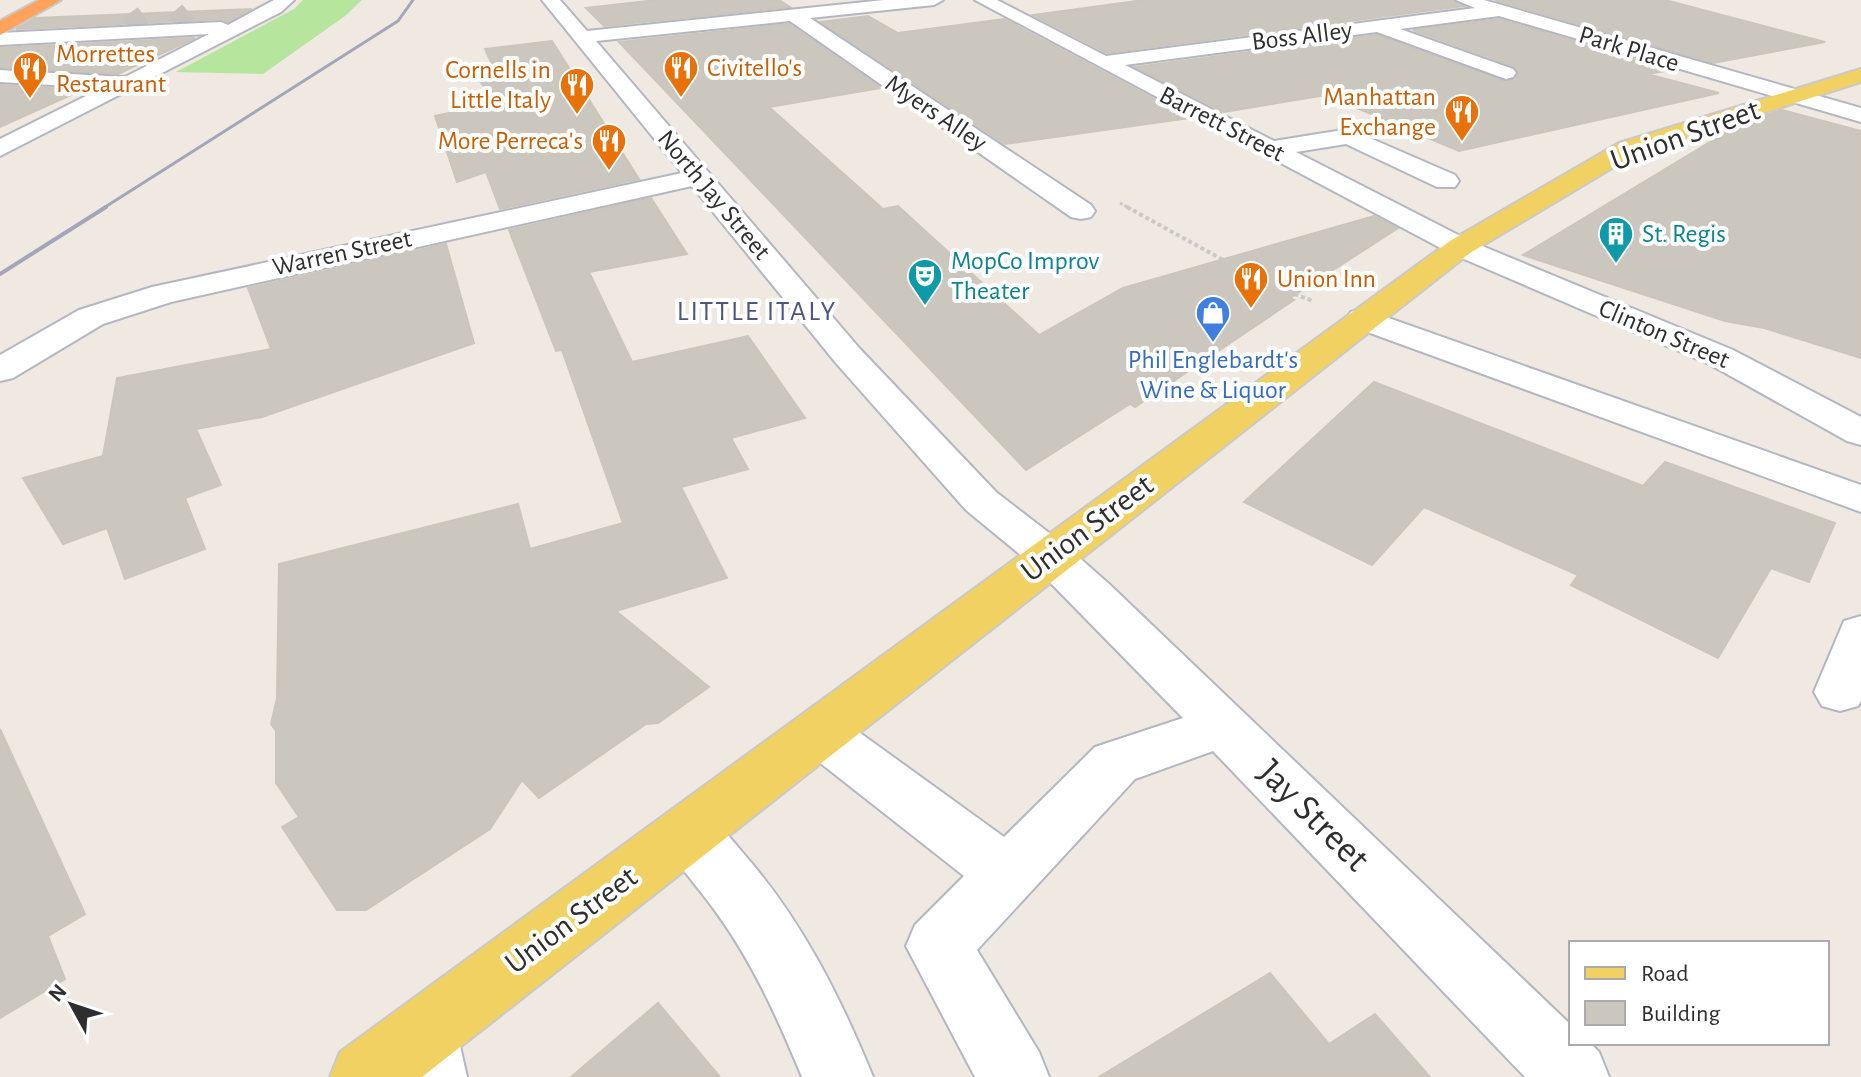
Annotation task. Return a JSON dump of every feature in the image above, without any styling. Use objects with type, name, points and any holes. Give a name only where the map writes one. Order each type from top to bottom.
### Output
[{"type":"highway","points":[[0,29],[52,0]]},
{"type":"main road","name":"Union Street","points":[[365,1077],[427,1055],[688,831],[1460,247],[1628,148],[1861,75]]},
{"type":"street","points":[[249,1],[261,0]]},
{"type":"street","points":[[0,149],[275,8],[285,0]]},
{"type":"street","name":"North Jay Street","points":[[551,0],[848,356],[981,501],[1050,556]]},
{"type":"street","points":[[582,37],[934,0]]},
{"type":"street","name":"Barrett Street","points":[[984,0],[1460,247]]},
{"type":"street","name":"Park Place","points":[[1465,0],[1861,115]]},
{"type":"street","points":[[31,11],[73,9]]},
{"type":"street","name":"Boss Alley","points":[[1103,62],[1500,10]]},
{"type":"street","points":[[62,36],[102,13]]},
{"type":"street","name":"Myers Alley","points":[[792,14],[1081,211]]},
{"type":"street","points":[[0,39],[169,27],[235,28]]},
{"type":"street","points":[[1376,27],[1506,73]]},
{"type":"street","points":[[1317,34],[1359,50]]},
{"type":"street","points":[[0,76],[129,83]]},
{"type":"street","points":[[1230,128],[1260,123]]},
{"type":"street","points":[[1271,149],[1349,136],[1446,181]]},
{"type":"street","name":"Warren Street","points":[[0,370],[91,317],[163,294],[699,177]]},
{"type":"street","name":"Clinton Street","points":[[1460,247],[1721,357],[1861,433]]},
{"type":"street","points":[[1363,319],[1861,499]]},
{"type":"street","name":"Jay Street","points":[[1050,556],[1574,1077]]},
{"type":"street","points":[[1840,692],[1861,633]]},
{"type":"street","points":[[1014,1077],[938,946],[1115,763],[1223,726]]},
{"type":"street","points":[[819,732],[1007,874]]},
{"type":"street","points":[[688,831],[739,893],[791,972],[838,1077]]},
{"type":"path","points":[[1081,211],[1121,203],[1265,283],[1363,319]]},
{"type":"green space","points":[[303,0],[362,0],[345,16],[263,74],[176,72],[294,9]]},
{"type":"building","points":[[656,0],[779,0],[790,7],[604,26],[586,8]]},
{"type":"building","points":[[1144,0],[1453,0],[1464,6],[1107,53],[1033,15]]},
{"type":"building","points":[[1495,0],[1665,0],[1825,42],[1713,63]]},
{"type":"building","points":[[252,9],[228,22],[221,19],[16,29],[35,18]]},
{"type":"building","points":[[868,16],[898,33],[1004,19],[1190,118],[1005,144],[821,22]]},
{"type":"building","points":[[1499,19],[1671,70],[1647,74],[1719,93],[1459,151],[1326,95],[1224,112],[1135,67],[1377,35],[1507,82],[1518,75],[1514,66],[1413,30]]},
{"type":"building","points":[[789,24],[881,88],[769,107],[883,209],[898,206],[1039,335],[1123,288],[1374,216],[1398,228],[1290,298],[1294,300],[1135,407],[1130,404],[1026,470],[619,42]]},
{"type":"building","points":[[195,38],[118,74],[0,67],[0,48]]},
{"type":"building","points":[[552,41],[639,179],[500,209],[486,172],[457,182],[435,116],[497,103],[476,76],[496,73],[485,49]]},
{"type":"building","points":[[0,85],[82,90],[0,127]]},
{"type":"building","points":[[1782,110],[1861,131],[1861,358],[1764,328],[1725,321],[1523,255],[1740,124]]},
{"type":"building","points":[[651,198],[687,254],[589,272],[632,362],[748,336],[805,418],[731,438],[748,469],[681,487],[727,578],[616,611],[709,687],[658,723],[646,724],[539,798],[522,780],[490,829],[366,910],[337,910],[282,827],[299,817],[276,783],[276,731],[271,724],[277,698],[279,564],[518,504],[530,549],[623,523],[562,350],[556,351],[509,230]]},
{"type":"building","points":[[446,244],[474,343],[262,417],[196,429],[221,485],[185,498],[205,549],[125,579],[107,528],[63,544],[23,478],[103,456],[117,378],[271,349],[248,288]]},
{"type":"building","points":[[1374,382],[1643,486],[1665,462],[1835,523],[1809,582],[1771,568],[1718,658],[1571,585],[1578,575],[1424,507],[1372,565],[1244,502]]},
{"type":"building","points":[[0,729],[85,914],[48,936],[65,979],[0,1018]]},
{"type":"building","points":[[1270,973],[1329,1044],[1375,1014],[1430,1077],[1099,1077]]},
{"type":"building","points":[[658,1003],[720,1077],[571,1077]]},
{"type":"tunnel","points":[[174,24],[189,11]]},
{"type":"tunnel","points":[[128,26],[146,13]]},
{"type":"railway","points":[[102,209],[398,21],[413,0]]},
{"type":"railway","points":[[0,274],[106,207]]},
{"type":"place","name":"Civitello's","points":[[681,99]]},
{"type":"place","name":"Morrettes Restaurant","points":[[30,100]]},
{"type":"place","name":"Cornells in Little Italy","points":[[577,116]]},
{"type":"place","name":"Manhattan Exchange","points":[[1462,143]]},
{"type":"place","name":"More Perreca's","points":[[609,172]]},
{"type":"place","name":"St. Regis","points":[[1616,265]]},
{"type":"place","name":"MopCo Improv Theater","points":[[925,307]]},
{"type":"place","name":"Union Inn","points":[[1251,310]]},
{"type":"place","name":"Phil Englebardt's Wine & Liquor","points":[[1213,344]]},
{"type":"district","name":"LITTLE ITALY","points":[[757,312]]}]
